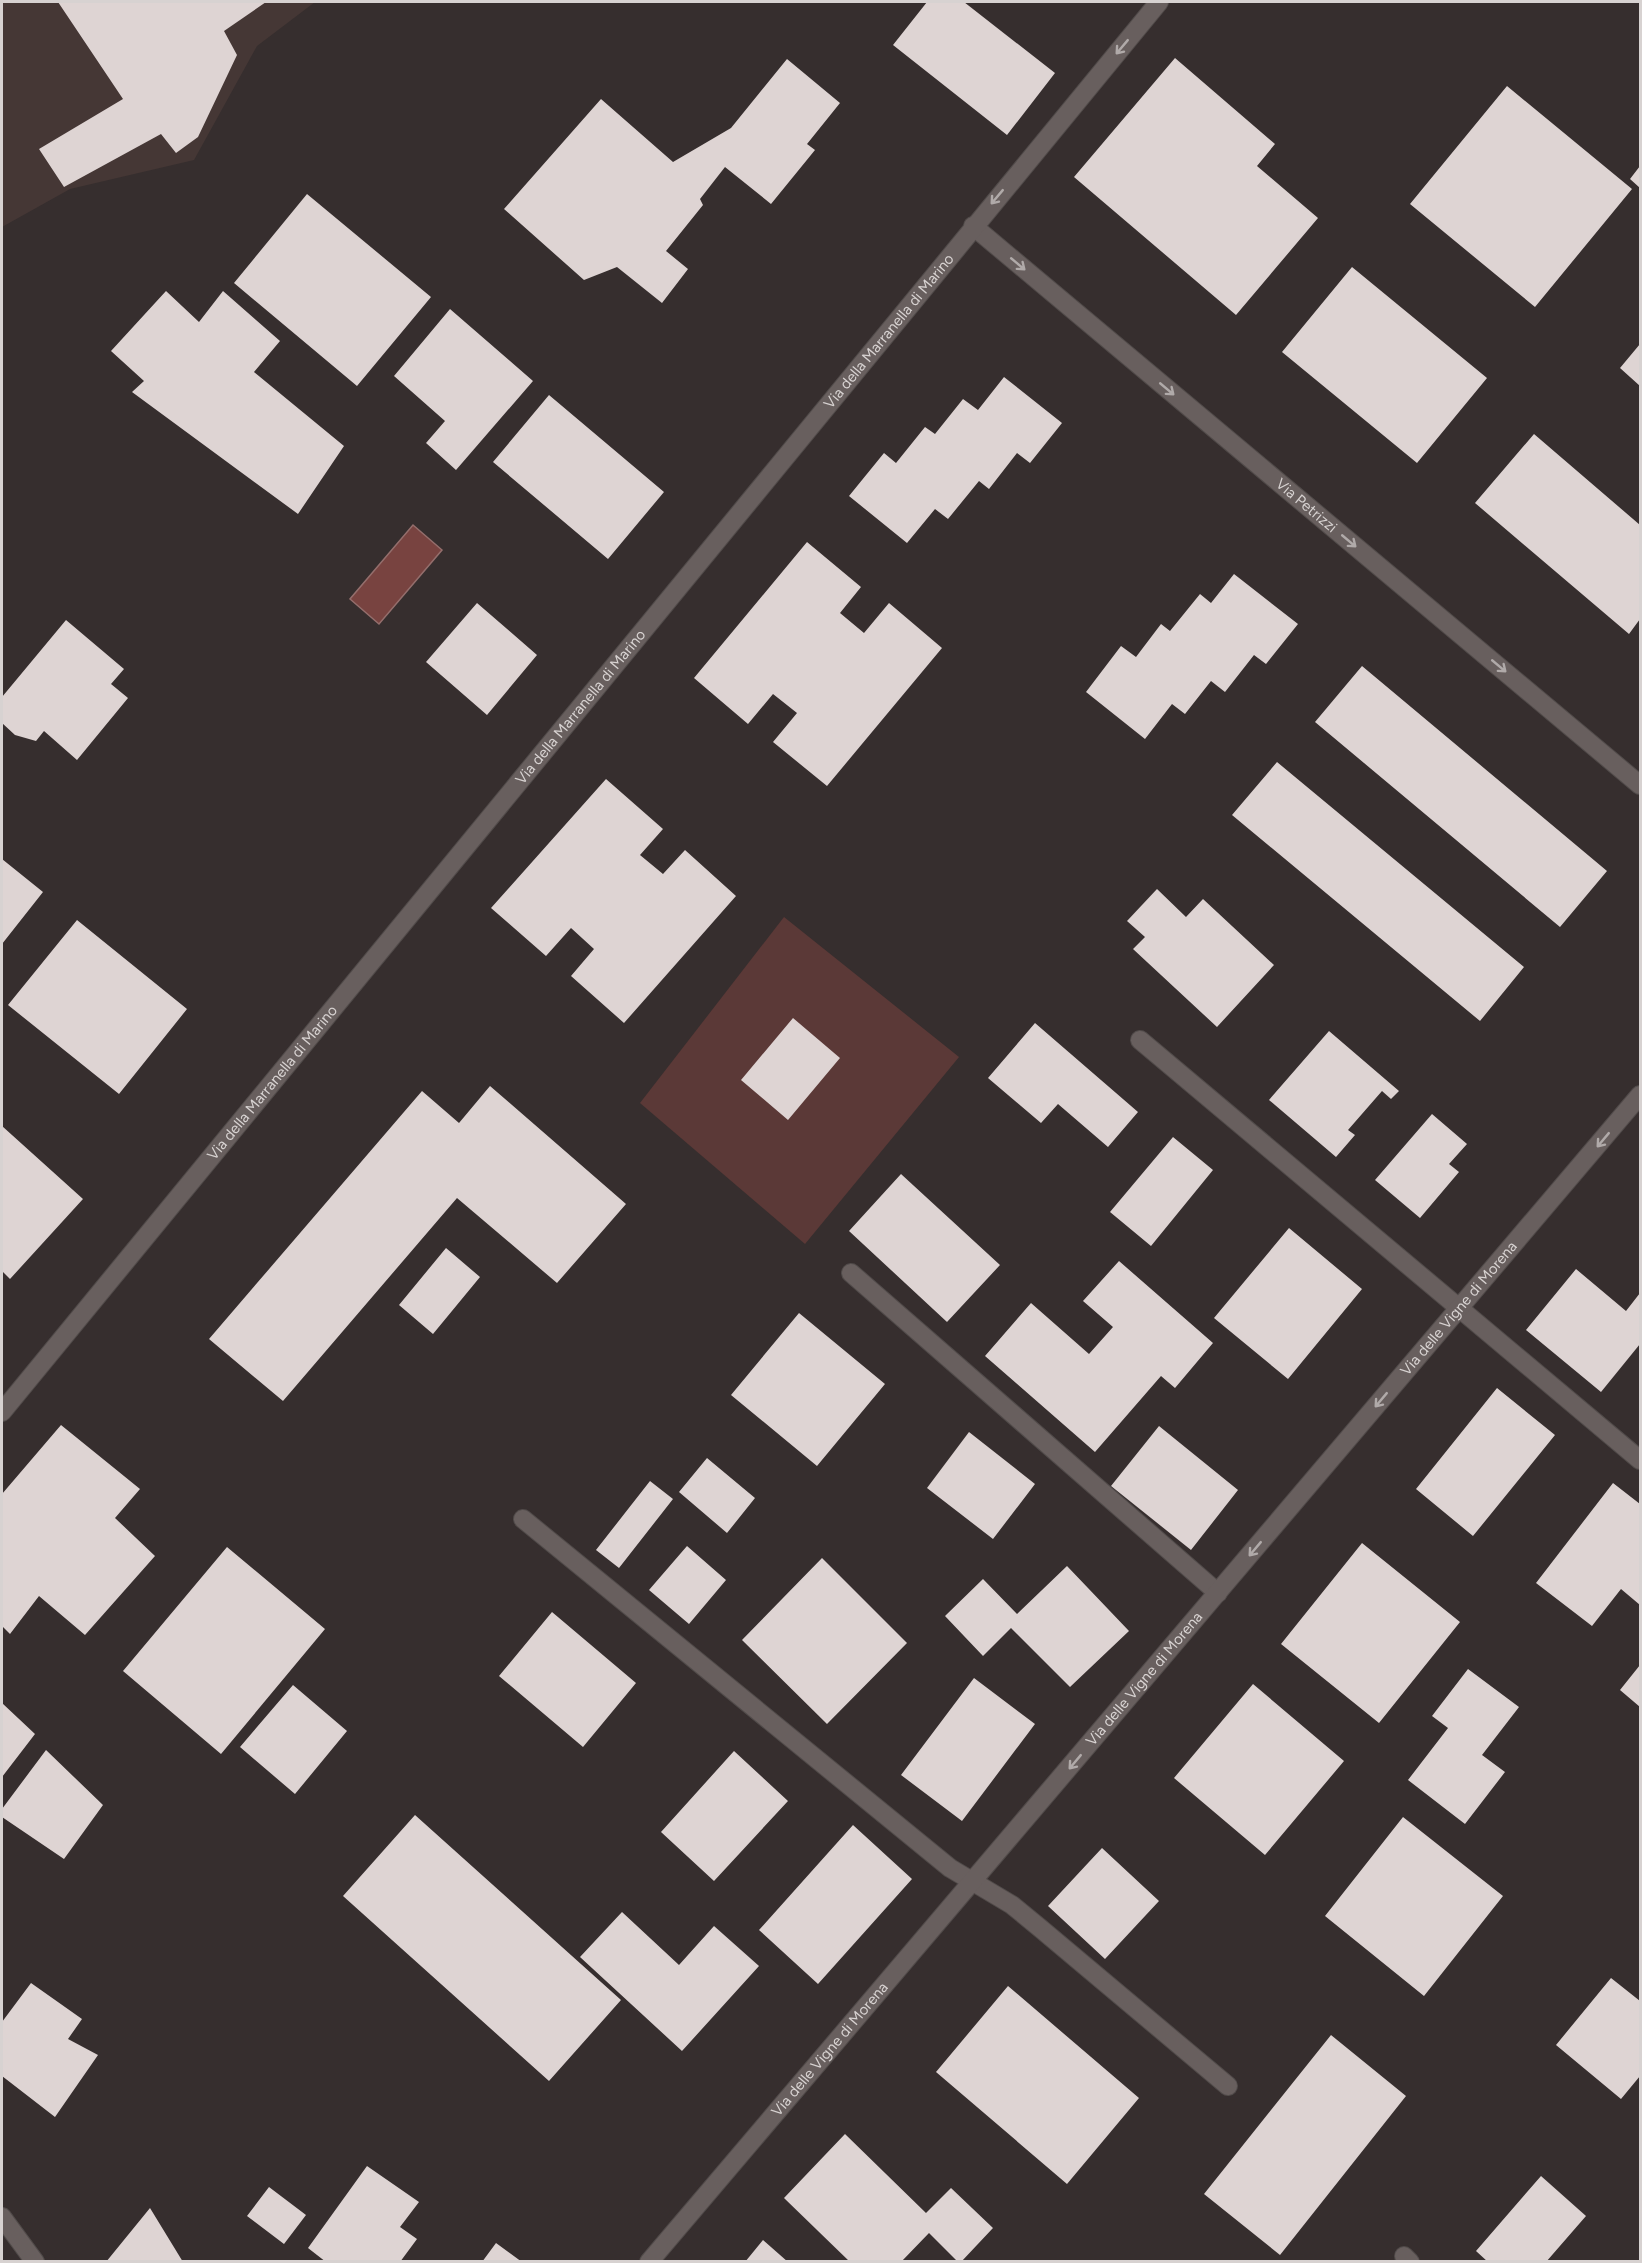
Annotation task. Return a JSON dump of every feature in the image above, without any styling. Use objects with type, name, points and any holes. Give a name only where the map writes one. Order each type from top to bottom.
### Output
[{"type":"street","name":"Via della Marranella di Marino","points":[[2,1412],[1159,2]]},
{"type":"street","name":"Via Petrizzi","points":[[973,226],[1641,785]]},
{"type":"street","points":[[1140,1040],[1641,1460]]},
{"type":"street","name":"Via delle Vigne di Morena","points":[[649,2262],[1641,1095]]},
{"type":"street","points":[[851,1273],[1218,1593]]},
{"type":"street","points":[[523,1519],[944,1863],[1012,1905],[1228,2086]]},
{"type":"street","points":[[2,2217],[34,2262]]},
{"type":"shaded area","points":[[2,2],[315,2],[257,46],[194,160],[70,189],[2,227]]},
{"type":"shaded area","points":[[413,525],[442,550],[379,624],[350,599]]},
{"type":"shaded area","points":[[784,917],[959,1057],[805,1244],[640,1103]]},
{"type":"building","points":[[58,2],[266,2],[224,31],[237,55],[198,137],[176,153],[161,134],[64,187],[39,149],[123,99]]},
{"type":"building","points":[[927,2],[964,2],[1055,73],[1007,135],[893,45]]},
{"type":"building","points":[[1175,58],[1275,144],[1257,166],[1318,218],[1236,315],[1074,177]]},
{"type":"building","points":[[787,59],[840,103],[807,144],[815,150],[771,204],[725,167],[700,199],[703,205],[666,251],[688,269],[662,303],[617,267],[584,280],[504,209],[601,99],[673,162],[731,128]]},
{"type":"building","points":[[1507,86],[1632,189],[1535,307],[1410,204]]},
{"type":"building","points":[[1640,166],[1640,188],[1630,179]]},
{"type":"building","points":[[307,194],[431,297],[357,386],[234,283]]},
{"type":"building","points":[[1352,267],[1487,378],[1417,463],[1282,352]]},
{"type":"building","points":[[166,291],[199,322],[223,291],[280,341],[254,372],[344,446],[298,514],[132,392],[144,381],[111,351]]},
{"type":"building","points":[[450,309],[533,381],[456,470],[426,443],[445,421],[394,376]]},
{"type":"building","points":[[1640,344],[1640,386],[1620,368]]},
{"type":"building","points":[[1004,377],[1062,423],[1030,463],[1017,453],[989,489],[979,481],[948,519],[935,509],[907,543],[849,496],[884,453],[896,463],[925,427],[935,434],[963,399],[978,410]]},
{"type":"building","points":[[549,395],[664,492],[608,559],[493,462]]},
{"type":"building","points":[[1534,434],[1640,525],[1640,619],[1629,634],[1475,503]]},
{"type":"building","points":[[807,542],[861,587],[840,613],[864,633],[889,603],[942,648],[827,786],[773,742],[797,713],[773,694],[748,724],[694,678]]},
{"type":"building","points":[[1234,574],[1298,624],[1266,664],[1254,655],[1225,692],[1211,681],[1185,714],[1172,704],[1145,739],[1086,692],[1121,646],[1136,657],[1161,624],[1170,631],[1200,594],[1211,603]]},
{"type":"building","points":[[477,603],[537,655],[487,715],[426,662]]},
{"type":"building","points":[[66,620],[124,669],[111,684],[128,698],[77,760],[44,731],[36,741],[15,735],[2,723],[2,697]]},
{"type":"building","points":[[1362,666],[1607,871],[1560,927],[1315,722]]},
{"type":"building","points":[[1277,762],[1524,967],[1480,1021],[1232,815]]},
{"type":"building","points":[[606,779],[663,829],[640,855],[663,874],[685,850],[736,896],[624,1023],[571,976],[594,949],[571,928],[546,956],[491,908]]},
{"type":"building","points":[[2,859],[43,892],[2,944]]},
{"type":"building","points":[[1157,889],[1186,917],[1203,899],[1274,965],[1217,1027],[1133,949],[1145,937],[1127,921]]},
{"type":"building","points":[[77,920],[187,1009],[119,1094],[8,1005]]},
{"type":"building","points":[[793,1018],[840,1058],[788,1120],[741,1080]]},
{"type":"building","points":[[1035,1023],[1138,1112],[1108,1147],[1058,1104],[1041,1123],[988,1078]]},
{"type":"building","points":[[1329,1031],[1399,1091],[1391,1099],[1382,1091],[1348,1130],[1355,1135],[1336,1157],[1269,1100]]},
{"type":"building","points":[[490,1086],[626,1204],[557,1283],[457,1198],[283,1401],[209,1339],[422,1091],[459,1123]]},
{"type":"building","points":[[1432,1114],[1467,1144],[1449,1164],[1459,1172],[1420,1218],[1375,1180]]},
{"type":"building","points":[[2,1126],[83,1199],[10,1279],[2,1271]]},
{"type":"building","points":[[1173,1137],[1213,1170],[1151,1246],[1110,1212]]},
{"type":"building","points":[[901,1174],[1000,1265],[947,1322],[849,1231]]},
{"type":"building","points":[[1289,1228],[1362,1289],[1288,1379],[1214,1318]]},
{"type":"building","points":[[446,1248],[480,1277],[433,1334],[399,1305]]},
{"type":"building","points":[[1119,1261],[1213,1343],[1175,1388],[1161,1376],[1095,1452],[985,1356],[1031,1303],[1089,1354],[1113,1327],[1083,1301]]},
{"type":"building","points":[[1576,1269],[1626,1311],[1640,1293],[1640,1344],[1601,1392],[1526,1330]]},
{"type":"building","points":[[799,1313],[885,1384],[817,1466],[731,1395]]},
{"type":"building","points":[[1497,1388],[1555,1435],[1473,1536],[1416,1489]]},
{"type":"building","points":[[61,1425],[140,1489],[115,1518],[155,1556],[85,1635],[39,1596],[10,1634],[2,1626],[2,1494]]},
{"type":"building","points":[[1159,1426],[1238,1490],[1191,1550],[1111,1486]]},
{"type":"building","points":[[969,1432],[1035,1484],[993,1539],[927,1488]]},
{"type":"building","points":[[707,1458],[755,1498],[727,1533],[679,1492]]},
{"type":"building","points":[[650,1481],[673,1499],[619,1568],[596,1550]]},
{"type":"building","points":[[1613,1483],[1640,1504],[1640,1605],[1621,1589],[1592,1626],[1536,1583]]},
{"type":"building","points":[[1362,1543],[1460,1622],[1379,1723],[1281,1644]]},
{"type":"building","points":[[687,1546],[726,1580],[689,1624],[649,1590]]},
{"type":"building","points":[[227,1547],[325,1629],[221,1754],[123,1671]]},
{"type":"building","points":[[822,1558],[907,1643],[827,1724],[742,1640]]},
{"type":"building","points":[[1067,1566],[1129,1631],[1070,1687],[1011,1628],[983,1656],[945,1616],[983,1579],[1017,1614]]},
{"type":"building","points":[[552,1612],[636,1683],[583,1747],[499,1676]]},
{"type":"building","points":[[1640,1665],[1640,1707],[1620,1690]]},
{"type":"building","points":[[1468,1669],[1519,1707],[1482,1755],[1505,1772],[1465,1824],[1408,1780],[1448,1728],[1432,1716]]},
{"type":"building","points":[[974,1678],[1035,1724],[962,1821],[901,1775]]},
{"type":"building","points":[[1253,1684],[1344,1761],[1265,1855],[1174,1778]]},
{"type":"building","points":[[293,1685],[347,1731],[295,1794],[240,1747]]},
{"type":"building","points":[[2,1703],[35,1734],[2,1777]]},
{"type":"building","points":[[46,1750],[103,1805],[64,1859],[2,1817],[2,1809]]},
{"type":"building","points":[[734,1751],[788,1801],[714,1881],[661,1832]]},
{"type":"building","points":[[415,1815],[621,2000],[549,2081],[343,1896]]},
{"type":"building","points":[[1403,1817],[1503,1896],[1424,1996],[1325,1916]]},
{"type":"building","points":[[853,1825],[912,1879],[818,1984],[759,1930]]},
{"type":"building","points":[[1102,1848],[1159,1901],[1105,1959],[1048,1906]]},
{"type":"building","points":[[622,1912],[679,1965],[714,1926],[759,1966],[682,2051],[580,1957]]},
{"type":"building","points":[[1611,1978],[1640,2001],[1640,2076],[1621,2099],[1556,2045]]},
{"type":"building","points":[[31,1983],[82,2019],[68,2039],[98,2055],[55,2117],[2,2076],[2,2022]]},
{"type":"building","points":[[1008,1986],[1139,2098],[1067,2184],[936,2072]]},
{"type":"building","points":[[1331,2035],[1406,2096],[1280,2255],[1204,2194]]},
{"type":"building","points":[[845,2134],[926,2213],[951,2188],[993,2228],[961,2262],[958,2262],[929,2233],[901,2262],[850,2262],[784,2198]]},
{"type":"building","points":[[367,2166],[419,2202],[400,2227],[417,2239],[400,2262],[326,2262],[308,2248]]},
{"type":"building","points":[[1541,2176],[1586,2216],[1546,2262],[1488,2262],[1476,2251]]},
{"type":"building","points":[[269,2187],[306,2215],[284,2244],[247,2216]]},
{"type":"building","points":[[150,2208],[183,2262],[106,2262]]},
{"type":"building","points":[[763,2240],[788,2262],[745,2262]]},
{"type":"building","points":[[496,2243],[522,2262],[482,2262]]}]
